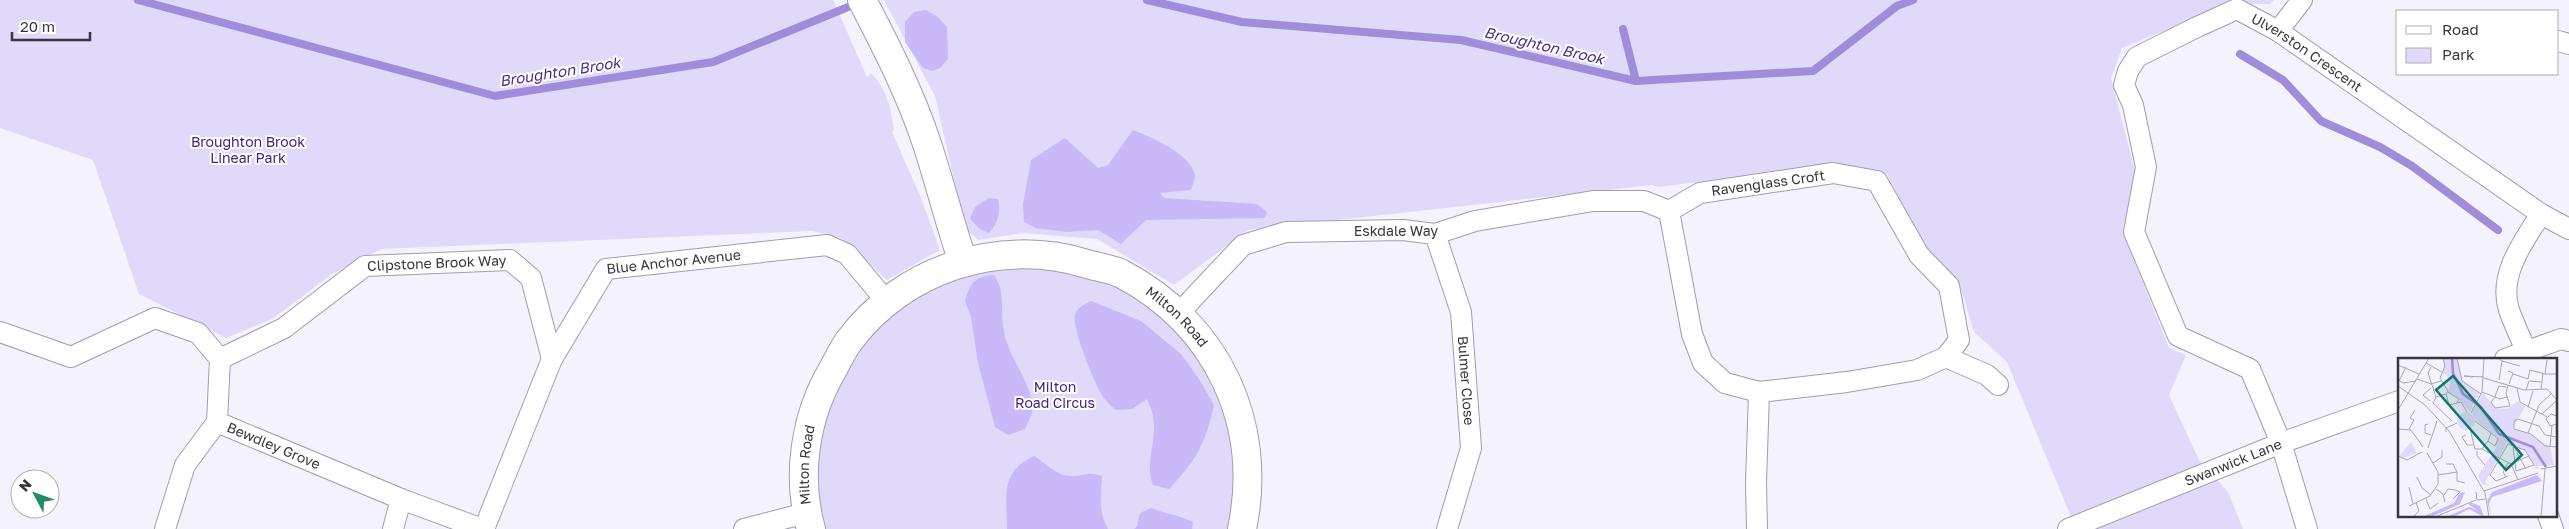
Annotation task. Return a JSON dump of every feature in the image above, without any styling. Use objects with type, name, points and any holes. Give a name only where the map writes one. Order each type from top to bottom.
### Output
[{"type":"street","points":[[862,0],[885,44],[925,137],[945,210],[963,262]]},
{"type":"street","points":[[2278,31],[2302,0]]},
{"type":"street","name":"Ulverston Crescent","points":[[2281,443],[2250,370],[2178,336],[2151,277],[2134,232],[2146,167],[2133,105],[2124,85],[2128,71],[2137,58],[2197,27],[2237,10],[2278,31],[2541,214],[2569,230]]},
{"type":"street","name":"Ravenglass Croft","points":[[1668,211],[1700,193],[1833,173],[1877,181],[1919,255],[1949,286],[1959,340],[1946,357]]},
{"type":"street","name":"Eskdale Way","points":[[1179,313],[1243,245],[1286,232],[1403,230],[1436,234],[1475,221],[1593,200],[1644,201],[1668,211]]},
{"type":"street","points":[[1668,211],[1692,334],[1703,363],[1725,383],[1759,392],[1847,382],[1917,370],[1946,357],[1987,375],[1998,386]]},
{"type":"street","points":[[2526,350],[2509,308],[2507,283],[2515,254],[2541,214]]},
{"type":"street","name":"Bulmer Close","points":[[1436,234],[1461,312],[1471,448],[1447,529]]},
{"type":"street","name":"Blue Anchor Avenue","points":[[483,529],[552,358],[606,269],[828,245],[847,254],[887,302]]},
{"type":"street","name":"Milton Road","points":[[809,521],[804,481],[806,442],[821,388],[849,341],[887,302],[923,278],[963,262],[1013,253],[1061,255],[1121,274],[1179,313],[1223,371],[1243,424],[1248,465],[1246,506],[1242,529]]},
{"type":"street","name":"Clipstone Brook Way","points":[[220,358],[284,328],[365,266],[510,260],[531,278],[552,358]]},
{"type":"street","points":[[0,332],[71,357],[155,318],[198,333],[220,358]]},
{"type":"street","points":[[2507,358],[2561,339],[2569,341]]},
{"type":"street","name":"Bewdley Grove","points":[[220,358],[217,422],[401,499],[483,529]]},
{"type":"street","points":[[1758,529],[1756,483],[1759,392]]},
{"type":"street","name":"Swanwick Lane","points":[[2068,529],[2281,443],[2398,401]]},
{"type":"street","points":[[165,529],[185,465],[217,422]]},
{"type":"street","points":[[2281,443],[2307,529]]},
{"type":"street","points":[[392,529],[401,499]]},
{"type":"street","points":[[2548,516],[2553,529]]},
{"type":"street","points":[[744,529],[809,521]]},
{"type":"green space","name":"Broughton Brook Linear Park","points":[[0,0],[833,0],[867,77],[871,73],[885,92],[894,130],[892,132],[921,198],[940,250],[887,280],[839,237],[812,231],[381,249],[332,274],[272,319],[226,338],[139,294],[93,160],[0,128]]},
{"type":"green space","points":[[884,0],[2274,0],[2270,4],[2229,4],[2122,48],[2111,78],[2137,179],[2126,240],[2169,348],[2186,355],[2169,395],[2199,460],[2228,492],[2243,529],[2076,529],[2007,362],[1974,332],[1961,289],[1927,253],[1887,174],[1836,165],[1658,187],[1652,185],[1248,230],[1174,285],[1097,239],[1023,233],[978,240],[965,228],[935,96]]},
{"type":"green space","name":"Milton Road Circus","points":[[1061,255],[1121,274],[1223,371],[1242,529],[811,529],[821,388],[887,302],[970,274]]},
{"type":"shaded area","points":[[926,10],[938,17],[947,27],[948,59],[940,68],[932,71],[923,68],[905,42],[905,22],[914,12]]},
{"type":"shaded area","points":[[1133,130],[1169,147],[1192,167],[1195,175],[1191,190],[1160,193],[1164,198],[1257,204],[1267,212],[1265,218],[1146,220],[1121,244],[1098,230],[1066,232],[1036,228],[1024,222],[1023,204],[1031,160],[1065,138],[1098,168],[1108,165]]},
{"type":"shaded area","points":[[989,198],[998,199],[999,213],[997,222],[989,233],[980,229],[970,219],[975,207]]},
{"type":"shaded area","points":[[994,275],[1000,288],[1006,340],[1026,382],[1032,400],[1031,415],[1025,429],[1008,435],[995,427],[978,363],[971,317],[965,301],[969,289],[974,282],[982,277]]},
{"type":"shaded area","points":[[1091,301],[1141,321],[1181,354],[1199,379],[1214,405],[1199,451],[1187,469],[1169,489],[1153,485],[1151,477],[1150,462],[1154,422],[1147,399],[1132,409],[1116,410],[1101,393],[1091,372],[1077,333],[1075,316],[1079,308]]},
{"type":"shaded area","points":[[1034,456],[1060,474],[1102,476],[1101,510],[1108,529],[1007,529],[1007,486],[1015,470]]},
{"type":"shaded area","points":[[1151,508],[1193,522],[1192,529],[1134,529],[1137,526],[1140,513]]},
{"type":"waterway","name":"Broughton Brook","points":[[138,0],[495,96],[713,62],[858,3]]},
{"type":"waterway","name":"Broughton Brook","points":[[1147,0],[1242,22],[1461,40],[1636,81],[1813,71],[1897,6],[1913,0]]},
{"type":"waterway","points":[[1623,29],[1636,81]]},
{"type":"waterway","points":[[2240,54],[2283,80],[2321,121],[2380,147],[2412,166],[2498,230]]}]
